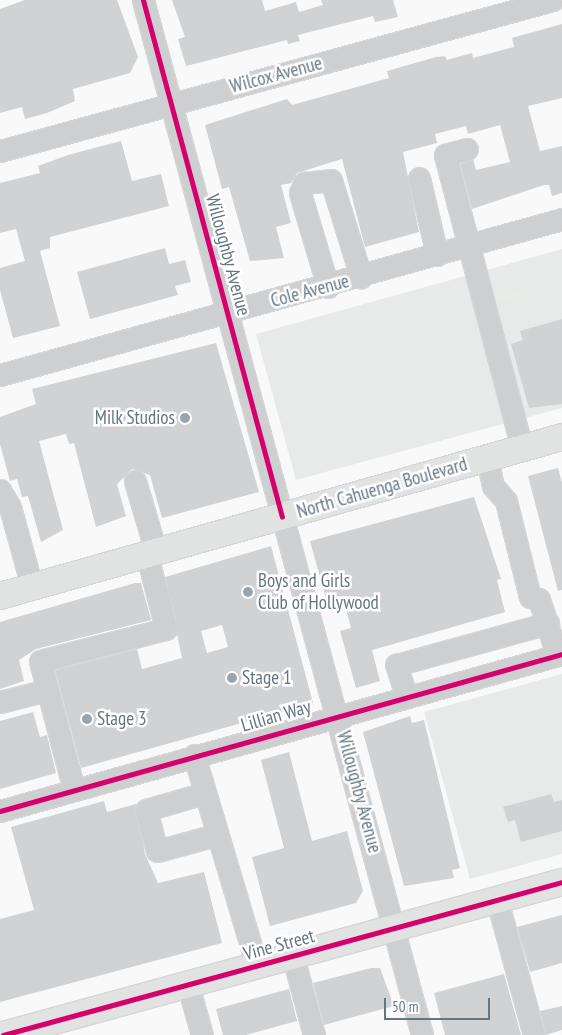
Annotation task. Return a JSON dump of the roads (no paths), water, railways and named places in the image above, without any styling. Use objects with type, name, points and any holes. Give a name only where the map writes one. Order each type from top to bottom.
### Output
[{"type":"main road","name":"North Cahuenga Boulevard","points":[[0,596],[562,437]]},
{"type":"main road","name":"Vine Street","points":[[3,1035],[562,882]]},
{"type":"street","name":"Willoughby Avenue","points":[[143,0],[282,517],[338,713],[422,1035]]},
{"type":"street","name":"Wilcox Avenue","points":[[0,151],[171,104],[506,6],[553,0]]},
{"type":"street","points":[[467,149],[445,155],[455,250],[507,453],[493,486],[506,501],[530,597],[540,599],[560,654]]},
{"type":"street","points":[[419,178],[455,250]]},
{"type":"street","points":[[328,287],[300,192],[304,183],[331,180],[361,277]]},
{"type":"street","name":"Cole Avenue","points":[[0,374],[328,287],[562,220]]},
{"type":"street","points":[[74,790],[40,661],[166,629],[135,481]]},
{"type":"street","points":[[0,490],[10,507],[32,587]]},
{"type":"street","points":[[406,695],[396,665],[548,623]]},
{"type":"street","name":"Lillian Way","points":[[0,811],[338,713],[560,654]]},
{"type":"street","points":[[0,702],[48,690]]},
{"type":"street","points":[[194,755],[216,834],[257,966]]},
{"type":"street","points":[[205,793],[146,810],[157,851],[216,834]]},
{"type":"street","points":[[497,900],[534,1035]]},
{"type":"street","points":[[293,956],[314,1035]]},
{"type":"street","points":[[188,985],[202,1035]]},
{"type":"place","name":"Milk Studios","points":[[185,418]]},
{"type":"place","name":"Boys and Girls Club of Hollywood","points":[[248,592]]},
{"type":"place","name":"Stage 1","points":[[232,678]]},
{"type":"place","name":"Stage 3","points":[[87,719]]}]
